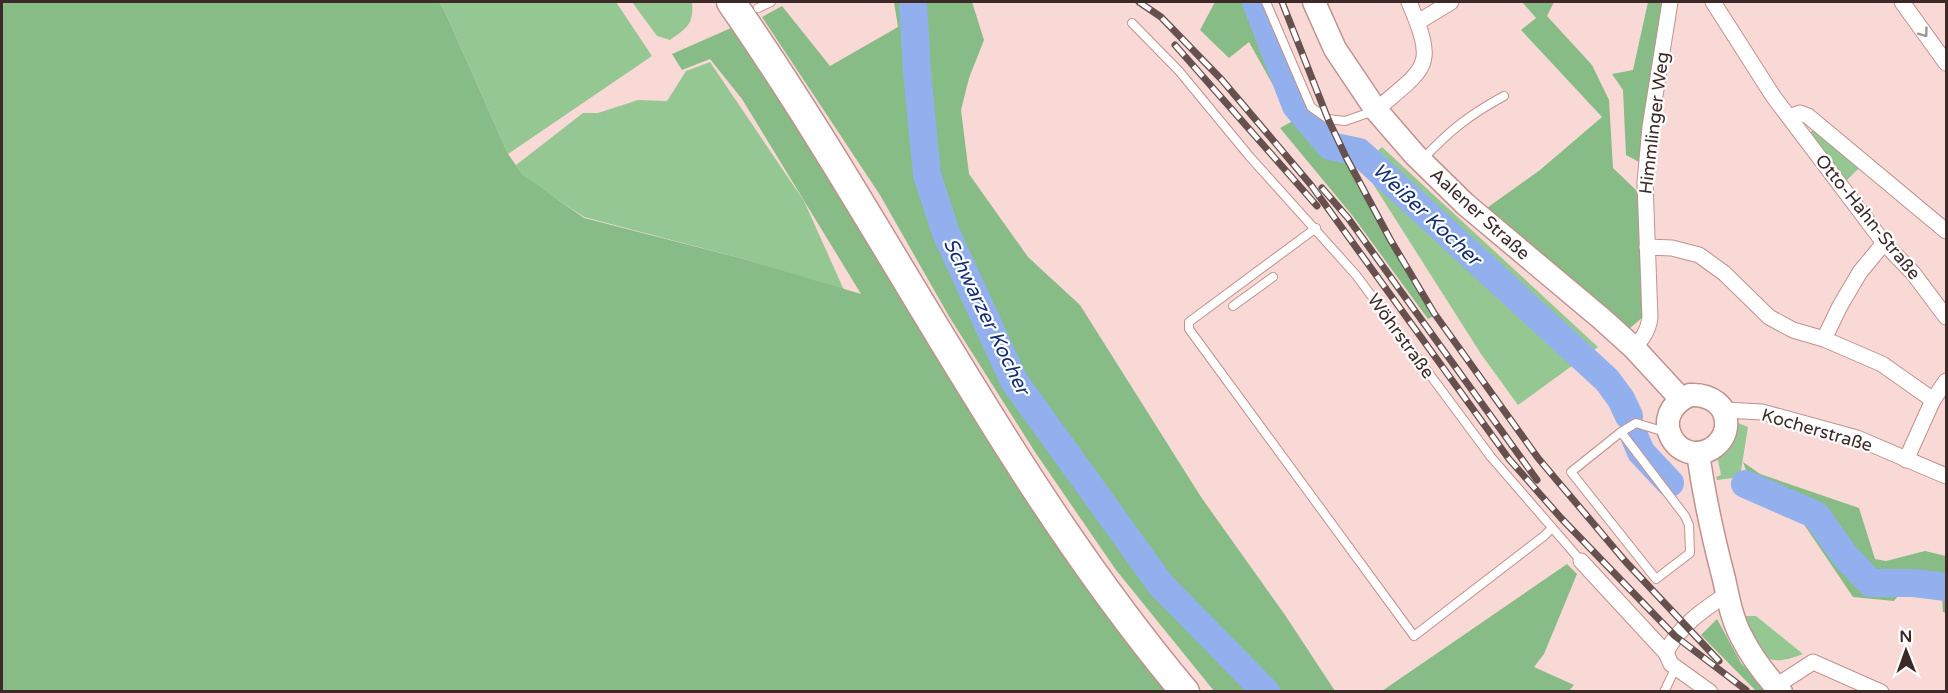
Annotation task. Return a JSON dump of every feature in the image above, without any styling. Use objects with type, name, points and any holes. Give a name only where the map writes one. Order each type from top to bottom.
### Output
[{"type":"highway","points":[[731,2],[769,56],[833,158],[1028,477],[1102,585],[1185,692]]},
{"type":"street","name":"Aalener Straße","points":[[1315,2],[1335,50],[1376,110],[1421,162],[1465,204],[1634,348],[1681,399]]},
{"type":"street","points":[[1376,110],[1420,72],[1425,58],[1424,40],[1409,2]]},
{"type":"street","points":[[1418,22],[1451,2]]},
{"type":"street","name":"Himmlinger Weg","points":[[1634,348],[1649,328],[1644,182],[1650,127],[1670,2]]},
{"type":"street","name":"Otto-Hahn-Straße","points":[[1713,2],[1763,81],[1789,117],[1884,243],[1913,273],[1947,317]]},
{"type":"street","points":[[1902,2],[1947,63]]},
{"type":"street","name":"Otto-Hahn-Straße","points":[[1789,117],[1800,113],[1808,116],[1947,231]]},
{"type":"street","points":[[1824,339],[1860,272],[1884,243]]},
{"type":"street","points":[[1647,247],[1672,248],[1699,255],[1724,273],[1769,317],[1793,330],[1824,339],[1882,364],[1934,400]]},
{"type":"street","points":[[1906,460],[1934,400],[1947,381]]},
{"type":"street","points":[[1699,394],[1709,397],[1725,410],[1726,429],[1716,446],[1698,453],[1689,452],[1673,442],[1667,424],[1669,414],[1681,399],[1699,394]]},
{"type":"street","name":"Kocherstraße","points":[[1725,410],[1762,412],[1857,438],[1947,476]]},
{"type":"street","points":[[1698,453],[1727,594],[1739,634],[1778,689],[1813,662],[1881,692]]},
{"type":"street","name":"Wöhrstraße","points":[[1581,561],[1666,653],[1671,664],[1710,692]]},
{"type":"street","points":[[1666,653],[1676,636],[1727,594]]},
{"type":"lane","points":[[758,8],[771,2]]},
{"type":"lane","points":[[1266,2],[1311,107],[1328,119],[1345,121],[1376,110]]},
{"type":"lane","name":"Wöhrstraße","points":[[1132,23],[1179,71],[1250,157],[1356,275],[1491,457],[1581,561]]},
{"type":"lane","points":[[1421,162],[1446,134],[1470,116],[1504,96]]},
{"type":"lane","points":[[1316,228],[1189,322],[1189,329],[1414,636],[1544,537],[1552,528]]},
{"type":"lane","points":[[1233,306],[1273,277]]},
{"type":"lane","points":[[1621,432],[1685,516],[1689,525],[1690,553],[1656,579],[1571,472],[1621,432],[1636,423],[1669,433]]},
{"type":"lane","points":[[1664,692],[1676,667]]},
{"type":"green space","points":[[2,2],[439,2],[508,154],[523,175],[584,218],[740,258],[861,294],[742,99],[710,59],[682,70],[672,54],[731,28],[848,201],[882,268],[1038,518],[1117,628],[1168,691],[2,691]]},
{"type":"green space","points":[[439,2],[616,2],[652,56],[508,154]]},
{"type":"green space","points":[[632,2],[692,2],[692,16],[685,29],[670,40],[657,36]]},
{"type":"green space","points":[[894,2],[972,2],[984,40],[969,78],[961,110],[969,174],[1028,257],[1080,305],[1201,497],[1285,615],[1335,691],[1214,691],[1116,570],[1035,452],[950,318],[880,195],[762,17],[782,6],[830,66],[898,27]]},
{"type":"green space","points":[[1215,2],[1261,2],[1278,53],[1305,105],[1327,124],[1356,183],[1434,316],[1428,319],[1352,215],[1280,128],[1293,121],[1249,42],[1229,58],[1200,30]]},
{"type":"green space","points":[[1522,2],[1554,2],[1547,16],[1592,65],[1609,100],[1613,168],[1639,193],[1644,316],[1629,329],[1484,210],[1540,170],[1602,117],[1521,30],[1536,18]]},
{"type":"green space","points":[[1648,2],[1662,2],[1644,117],[1641,163],[1626,155],[1623,90],[1612,74],[1633,70]]},
{"type":"green space","points":[[710,62],[804,201],[844,290],[740,258],[584,217],[533,183],[516,165],[583,113],[598,113],[638,100],[667,101],[686,71]]},
{"type":"green space","points":[[1817,127],[1862,165],[1846,181],[1808,134]]},
{"type":"green space","points":[[1382,147],[1598,347],[1518,405],[1481,354],[1361,165]]},
{"type":"green space","points":[[1733,421],[1748,427],[1740,477],[1717,480],[1716,477],[1721,475],[1718,460],[1713,461],[1712,455]]},
{"type":"green space","points":[[1743,462],[1760,474],[1859,508],[1875,559],[1886,561],[1925,551],[1946,556],[1946,613],[1943,612],[1942,596],[1898,596],[1894,601],[1853,597],[1801,520],[1744,485],[1747,473]]},
{"type":"green space","points":[[1567,564],[1577,574],[1544,654],[1534,667],[1574,685],[1569,691],[1382,691]]},
{"type":"green space","points":[[1744,616],[1756,616],[1803,654],[1789,659],[1769,659],[1757,648]]},
{"type":"green space","points":[[1717,619],[1741,663],[1767,691],[1756,691],[1701,635]]},
{"type":"waterway","name":"Schwarzer Kocher","points":[[913,2],[927,175],[946,233],[1014,381],[1161,585],[1266,692]]},
{"type":"waterway","name":"Weißer Kocher","points":[[1256,2],[1296,106],[1330,146],[1359,152],[1607,380],[1621,399],[1629,416]]},
{"type":"waterway","name":"Weißer Kocher","points":[[1635,438],[1641,452],[1670,483]]},
{"type":"waterway","name":"Weißer Kocher","points":[[1745,484],[1816,515],[1846,557],[1871,583],[1914,583],[1946,587]]},
{"type":"railway","points":[[1139,2],[1161,17],[1222,80],[1311,185],[1509,459],[1561,518],[1675,636],[1746,690]]},
{"type":"railway","points":[[1282,2],[1328,119],[1346,157],[1390,239],[1434,313],[1538,458],[1625,561],[1719,661]]},
{"type":"railway","points":[[1175,45],[1317,206]]},
{"type":"railway","points":[[1322,188],[1348,218],[1537,480]]}]
